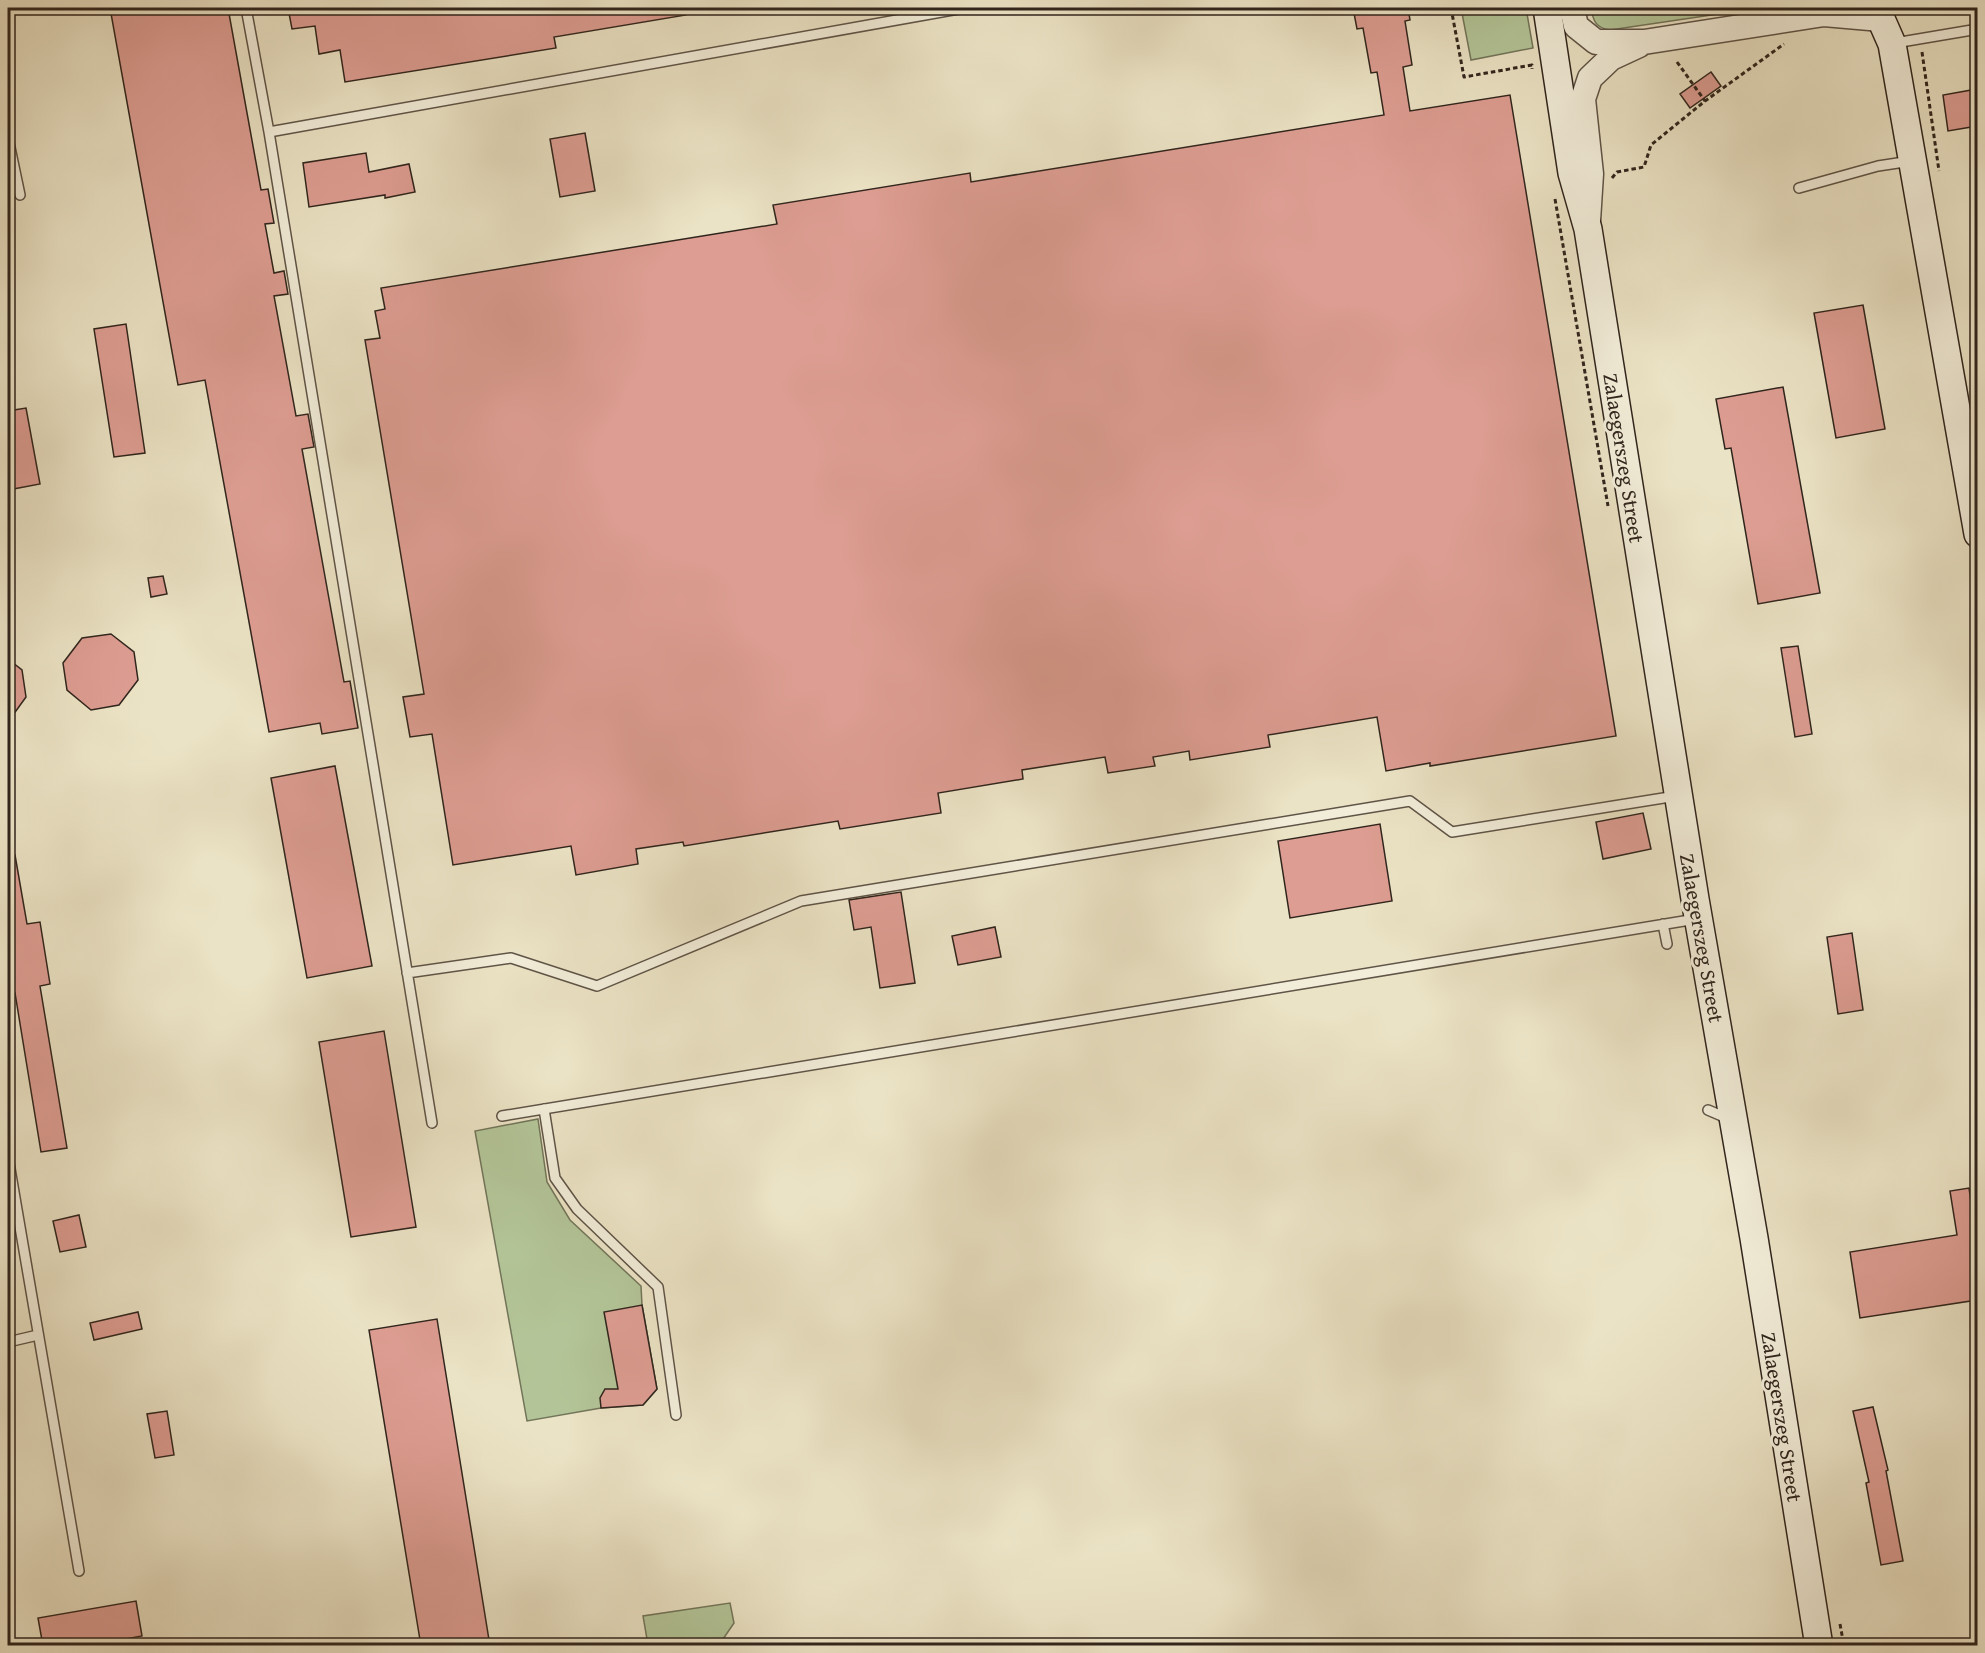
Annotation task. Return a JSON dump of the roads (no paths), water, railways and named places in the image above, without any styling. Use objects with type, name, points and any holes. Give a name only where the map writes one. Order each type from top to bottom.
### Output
[{"type":"main road","name":"Zalaegerszeg Street","points":[[1547,8],[1572,173],[1588,230],[1698,918],[1755,1238],[1819,1646]]},
{"type":"main road","points":[[1877,11],[1892,44],[1977,532]]},
{"type":"street","points":[[1572,8],[1576,26],[1596,42],[1644,42],[1827,11],[1877,11]]},
{"type":"street","points":[[1588,230],[1591,174],[1583,99],[1590,78],[1611,58],[1644,42]]},
{"type":"lane","points":[[246,8],[269,132],[432,1123]]},
{"type":"lane","points":[[269,132],[964,8]]},
{"type":"lane","points":[[1892,44],[1977,29]]},
{"type":"lane","points":[[8,138],[20,195]]},
{"type":"lane","points":[[1799,188],[1878,166],[1914,160]]},
{"type":"lane","points":[[407,973],[511,958],[597,986],[801,901],[1410,801],[1452,832],[1678,795]]},
{"type":"lane","points":[[502,1116],[1698,918]]},
{"type":"lane","points":[[1663,924],[1667,944]]},
{"type":"lane","points":[[544,1108],[555,1178],[577,1209],[658,1287],[676,1415]]},
{"type":"lane","points":[[1708,1110],[1734,1122]]},
{"type":"lane","points":[[8,1157],[79,1571]]},
{"type":"lane","points":[[8,1342],[38,1335]]}]
